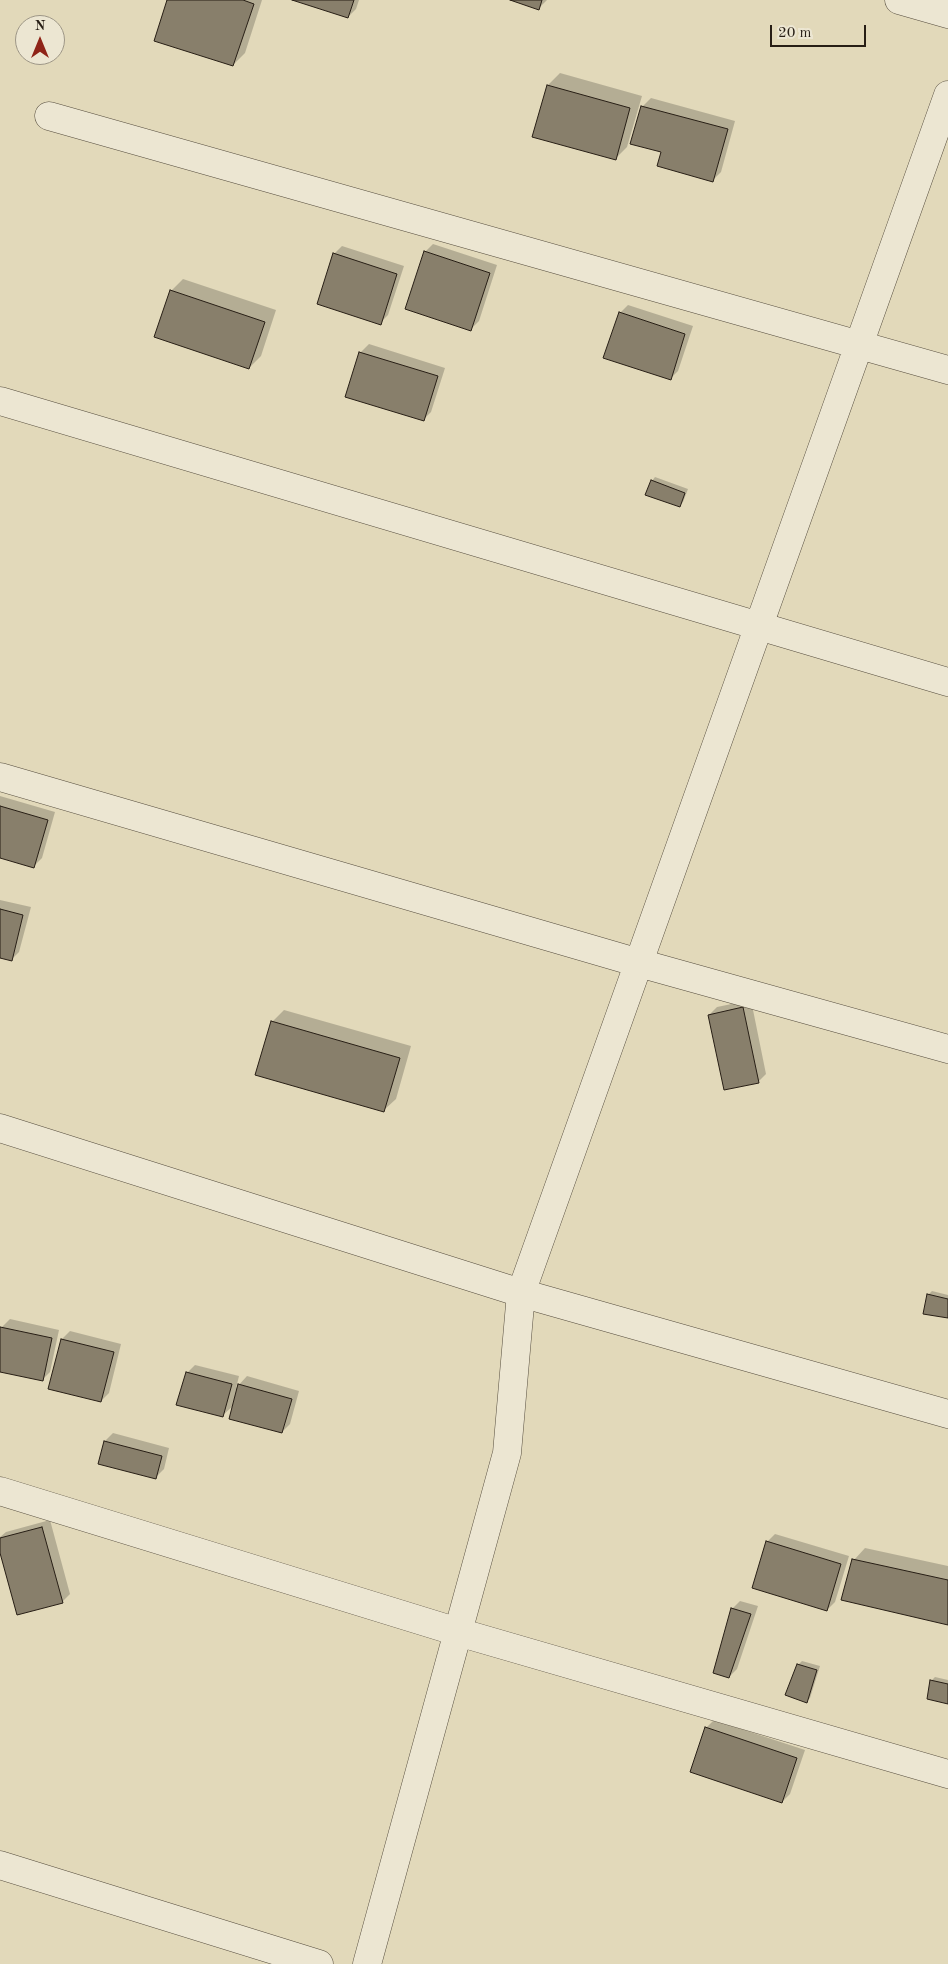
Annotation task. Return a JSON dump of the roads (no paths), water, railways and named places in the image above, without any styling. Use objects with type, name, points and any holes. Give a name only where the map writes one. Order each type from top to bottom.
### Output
[{"type":"street","points":[[899,0],[948,14]]},
{"type":"street","points":[[367,1964],[507,1453],[521,1293],[948,95]]},
{"type":"street","points":[[49,116],[948,370]]},
{"type":"street","points":[[0,401],[948,682]]},
{"type":"street","points":[[0,777],[639,963],[948,1049]]},
{"type":"street","points":[[0,1128],[521,1293],[948,1414]]},
{"type":"street","points":[[0,1491],[458,1632],[948,1774]]},
{"type":"street","points":[[0,1865],[319,1964]]}]
